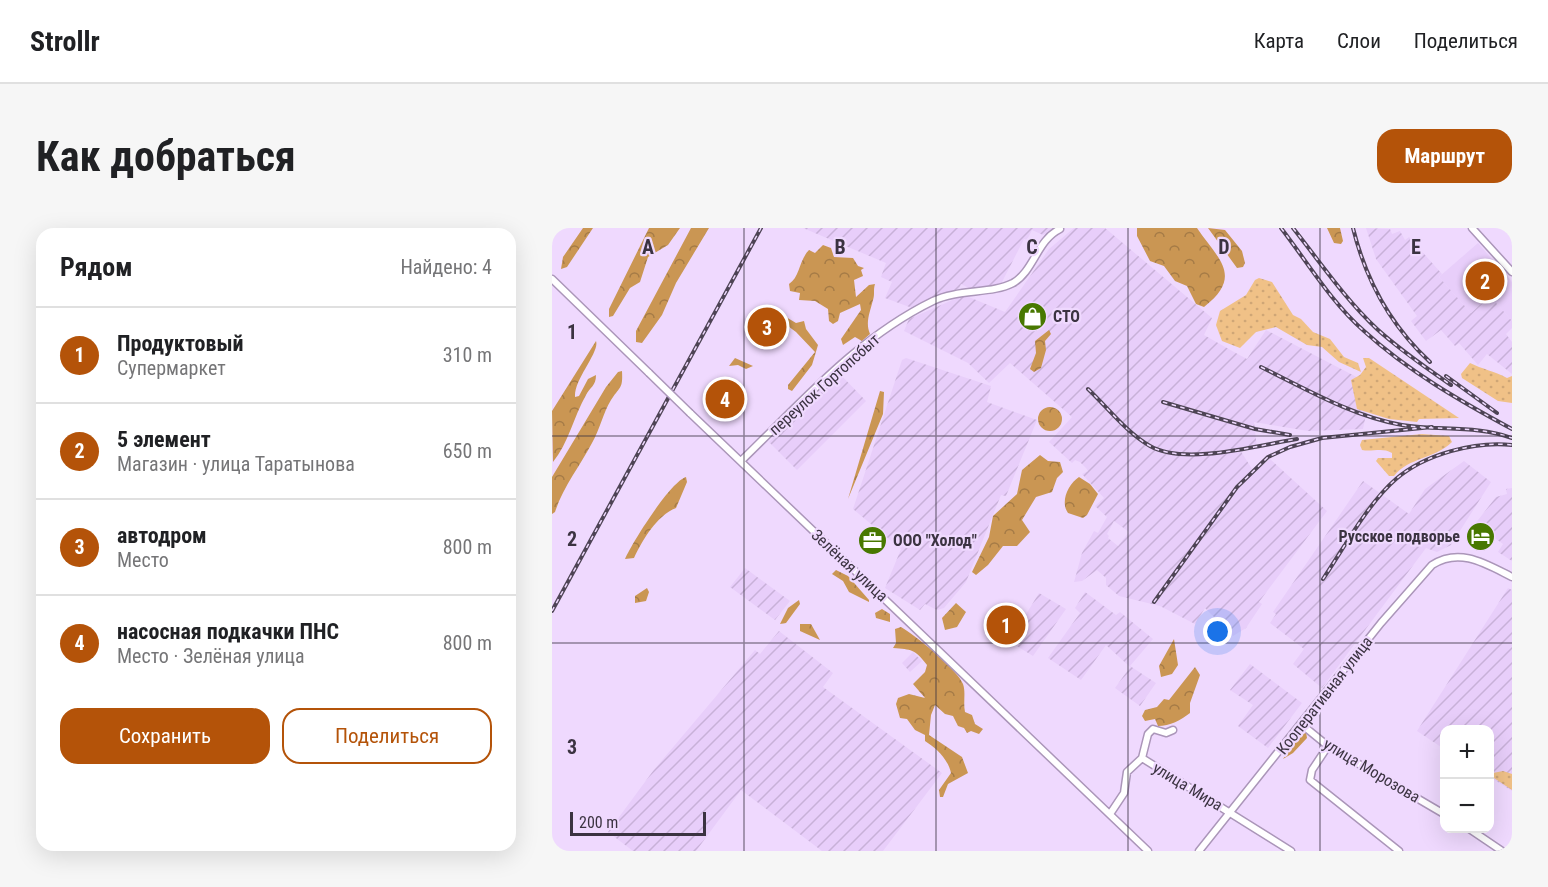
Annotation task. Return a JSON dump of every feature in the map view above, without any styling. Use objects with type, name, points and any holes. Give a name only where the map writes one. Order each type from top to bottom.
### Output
[{"type":"street","points":[[1472,228],[1512,272]]},
{"type":"street","name":"переулок Гортопсбыт","points":[[741,461],[873,337],[906,315],[944,297],[1011,284],[1025,271],[1047,237],[1060,229]]},
{"type":"street","name":"Зелёная улица","points":[[552,279],[1148,851]]},
{"type":"street","name":"Кооперативная улица","points":[[1199,851],[1381,623],[1432,565],[1441,559],[1461,556],[1478,561],[1512,578]]},
{"type":"street","name":"улица Морозова","points":[[1301,724],[1328,746],[1440,812]]},
{"type":"street","points":[[1142,758],[1148,734],[1153,729],[1166,733],[1173,730]]},
{"type":"street","points":[[1328,746],[1312,770],[1310,780],[1399,851]]},
{"type":"street","name":"улица Мира","points":[[1110,814],[1124,794],[1127,772],[1142,758],[1291,851]]},
{"type":"street","points":[[1475,833],[1502,851]]},
{"type":"shaded area","points":[[803,228],[1056,228],[1043,235],[1032,230],[1027,240],[1024,239],[1001,284],[971,289],[961,284],[958,292],[915,309],[885,298],[892,282],[881,277],[886,263]]},
{"type":"shaded area","points":[[1074,228],[1105,228],[1212,318],[1204,335],[1247,359],[1266,330],[1372,385],[1363,429],[1308,431],[1254,422],[1257,448],[1240,450],[1254,472],[1270,459],[1327,511],[1259,602],[1262,604],[1246,628],[1233,636],[1205,608],[1195,624],[1160,606],[1119,596],[1106,585],[1106,578],[1097,570],[1082,581],[1074,582],[1082,553],[1094,531],[1098,533],[1107,517],[1095,506],[1104,498],[1082,474],[1088,471],[1086,468],[1075,460],[1072,463],[1049,442],[1072,417],[1010,363],[989,383],[968,363],[904,331],[909,319],[964,295],[1005,312],[1049,249]],"holes":[[[1114,521],[1129,532],[1118,546],[1108,538],[1107,534]]]},
{"type":"shaded area","points":[[1366,228],[1390,229],[1392,234],[1400,231],[1405,240],[1409,237],[1442,274],[1439,277],[1471,313],[1490,296],[1512,321],[1512,328],[1506,334],[1512,342],[1512,374],[1487,354],[1478,365],[1459,343],[1455,346],[1441,330],[1426,341],[1411,321],[1417,316],[1376,259]]},
{"type":"shaded area","points":[[1478,243],[1512,282],[1512,321],[1490,296],[1471,313],[1439,277]]},
{"type":"shaded area","points":[[1259,278],[1272,282],[1293,315],[1301,319],[1313,332],[1330,339],[1344,357],[1358,363],[1361,372],[1339,362],[1322,347],[1307,345],[1276,327],[1256,332],[1240,348],[1222,341],[1216,325],[1220,311],[1246,295],[1255,280]]},
{"type":"shaded area","points":[[906,358],[991,386],[987,402],[1037,420],[1006,496],[1001,495],[966,582],[944,608],[937,610],[925,604],[920,610],[885,588],[901,549],[853,509],[902,360]]},
{"type":"shaded area","points":[[1363,358],[1369,358],[1459,418],[1419,419],[1417,422],[1389,419],[1357,409],[1351,380],[1360,375],[1366,367]]},
{"type":"shaded area","points":[[1470,363],[1507,378],[1512,376],[1512,403],[1498,401],[1462,378],[1461,374]]},
{"type":"shaded area","points":[[838,372],[866,401],[797,470],[769,442]]},
{"type":"shaded area","points":[[1422,434],[1449,436],[1452,442],[1438,452],[1407,465],[1394,476],[1389,476],[1376,461],[1378,458],[1392,458],[1392,453],[1385,450],[1362,450],[1360,445],[1362,440]]},
{"type":"shaded area","points":[[1464,461],[1491,482],[1451,545],[1437,552],[1426,548],[1322,688],[1293,664],[1304,649],[1270,623],[1276,614],[1273,612],[1363,481],[1409,514],[1425,489]]},
{"type":"shaded area","points":[[1512,488],[1512,561],[1498,552],[1503,544],[1475,524],[1496,497],[1507,494],[1506,489]]},
{"type":"shaded area","points":[[745,568],[790,601],[775,620],[730,587]]},
{"type":"shaded area","points":[[1508,588],[1512,590],[1512,791],[1494,780],[1494,725],[1440,725],[1440,746],[1417,731]]},
{"type":"shaded area","points":[[1085,592],[1116,615],[1120,612],[1153,639],[1130,666],[1156,683],[1140,706],[1115,688],[1130,667],[1106,645],[1081,680],[1048,658],[1080,613],[1075,608]]},
{"type":"shaded area","points":[[1039,593],[1066,609],[1033,656],[1004,638],[1011,622],[1013,624],[1022,615],[1025,616]]},
{"type":"shaded area","points":[[779,631],[833,673],[823,687],[942,773],[883,851],[822,851],[741,790],[696,851],[633,851],[608,832],[653,771],[755,650],[760,654]]},
{"type":"shaded area","points":[[913,652],[922,661],[910,672],[902,663]]},
{"type":"shaded area","points":[[1250,664],[1302,703],[1268,748],[1238,726],[1253,705],[1230,690]]},
{"type":"shaded area","points":[[1503,771],[1512,774],[1512,790],[1494,778],[1494,773]]},
{"type":"green space","points":[[583,228],[593,228],[567,267],[561,269],[563,257]]},
{"type":"green space","points":[[649,228],[680,228],[668,245],[648,257],[640,282],[630,288],[613,316],[609,317],[609,309]]},
{"type":"green space","points":[[691,228],[709,228],[676,283],[662,315],[642,343],[636,342],[636,331]]},
{"type":"green space","points":[[1137,228],[1197,228],[1219,258],[1223,268],[1225,277],[1223,286],[1216,296],[1204,307],[1196,304],[1187,286],[1175,281],[1164,266],[1150,261],[1137,236]]},
{"type":"green space","points":[[1208,228],[1225,230],[1242,251],[1245,263],[1243,267],[1237,268]]},
{"type":"green space","points":[[1327,228],[1340,228],[1343,241],[1341,244],[1334,243]]},
{"type":"green space","points":[[823,245],[831,248],[834,257],[853,258],[858,266],[864,268],[861,270],[863,276],[854,280],[856,297],[869,285],[875,284],[868,322],[870,334],[862,341],[855,337],[843,345],[841,339],[861,310],[860,304],[840,313],[838,321],[833,324],[829,321],[828,309],[815,301],[799,300],[800,293],[790,291],[789,284],[793,281],[806,254],[809,250],[815,253]]},
{"type":"green space","points":[[773,311],[796,323],[804,321],[806,329],[818,345],[812,365],[792,391],[788,389],[788,385],[815,352],[796,332],[773,315]]},
{"type":"green space","points":[[1049,330],[1051,334],[1045,341],[1046,350],[1041,368],[1034,372],[1030,369],[1036,353],[1035,341]]},
{"type":"green space","points":[[596,341],[594,352],[578,382],[575,397],[579,396],[588,379],[596,375],[595,382],[586,395],[563,447],[553,462],[552,411]]},
{"type":"green space","points":[[735,358],[753,366],[746,369],[738,365],[729,366]]},
{"type":"green space","points":[[622,371],[620,387],[608,405],[595,438],[552,514],[552,477],[606,387],[618,372]]},
{"type":"green space","points":[[880,391],[884,392],[883,414],[848,499]]},
{"type":"green space","points":[[1050,407],[1059,410],[1062,419],[1059,428],[1050,431],[1041,428],[1038,419],[1041,410]]},
{"type":"green space","points":[[1040,455],[1048,461],[1060,462],[1063,472],[1057,478],[1052,492],[1036,497],[1022,520],[1030,532],[1017,546],[1003,546],[988,565],[976,575],[972,572],[989,537],[993,516],[1017,494],[1022,470]]},
{"type":"green space","points":[[686,477],[687,482],[676,508],[656,522],[634,558],[625,559],[643,527],[662,501],[679,481]]},
{"type":"green space","points":[[1079,477],[1090,484],[1098,494],[1087,515],[1083,518],[1068,513],[1065,504],[1066,494]]},
{"type":"green space","points":[[836,570],[848,576],[869,602],[849,592],[843,581],[832,574]]},
{"type":"green space","points":[[647,588],[649,592],[646,601],[635,603],[635,596]]},
{"type":"green space","points":[[799,600],[800,604],[786,623],[780,624],[788,608]]},
{"type":"green space","points":[[956,603],[966,612],[957,627],[945,630],[942,618]]},
{"type":"green space","points":[[882,609],[890,614],[890,622],[876,618],[875,613]]},
{"type":"green space","points":[[800,624],[811,624],[820,640],[800,631]]},
{"type":"green space","points":[[901,627],[953,670],[964,687],[965,712],[972,715],[975,724],[983,729],[979,734],[971,731],[967,733],[964,728],[958,726],[953,716],[945,714],[935,705],[931,715],[929,735],[962,757],[968,773],[948,784],[943,797],[940,797],[939,790],[951,773],[947,763],[925,741],[925,735],[915,730],[907,719],[900,718],[896,704],[898,698],[909,694],[925,698],[913,684],[925,672],[927,665],[919,655],[912,651],[893,648],[896,643],[895,629]]},
{"type":"green space","points":[[1174,639],[1178,665],[1172,674],[1161,677],[1159,666]]},
{"type":"green space","points":[[1195,667],[1200,675],[1190,703],[1190,713],[1175,722],[1162,726],[1158,726],[1155,719],[1145,721],[1142,716],[1145,710],[1157,707],[1164,699],[1169,700]]},
{"type":"green space","points":[[1303,731],[1306,732],[1307,738],[1293,753],[1283,759]]},
{"type":"railway","points":[[552,611],[761,228]]},
{"type":"railway","points":[[1281,228],[1330,295],[1352,320],[1381,346],[1435,384],[1512,429]]},
{"type":"railway","points":[[1293,228],[1343,293],[1377,329],[1451,385]]},
{"type":"railway","points":[[1353,228],[1365,266],[1381,301],[1403,333],[1430,362]]},
{"type":"railway","points":[[1261,367],[1330,401],[1383,421],[1416,427],[1485,431],[1512,438]]},
{"type":"railway","points":[[1446,376],[1497,413]]},
{"type":"railway","points":[[1088,389],[1133,434],[1150,446],[1165,452],[1202,454],[1297,439]]},
{"type":"railway","points":[[1163,402],[1255,429],[1290,435]]},
{"type":"railway","points":[[1154,602],[1237,487],[1268,457],[1290,447],[1322,438],[1432,427]]},
{"type":"railway","points":[[1323,579],[1376,500],[1408,470],[1436,456],[1467,447],[1512,445]]},
{"type":"place","name":"5 элемент","points":[[1485,281]]},
{"type":"place","name":"СТО","points":[[1032,316]]},
{"type":"place","name":"автодром","points":[[767,327]]},
{"type":"place","name":"насосная подкачки ПНС","points":[[725,399]]},
{"type":"place","name":"Русское подворье","points":[[1481,536]]},
{"type":"place","name":"ООО \"Холод\"","points":[[872,540]]},
{"type":"place","name":"Продуктовый","points":[[1006,625]]}]
